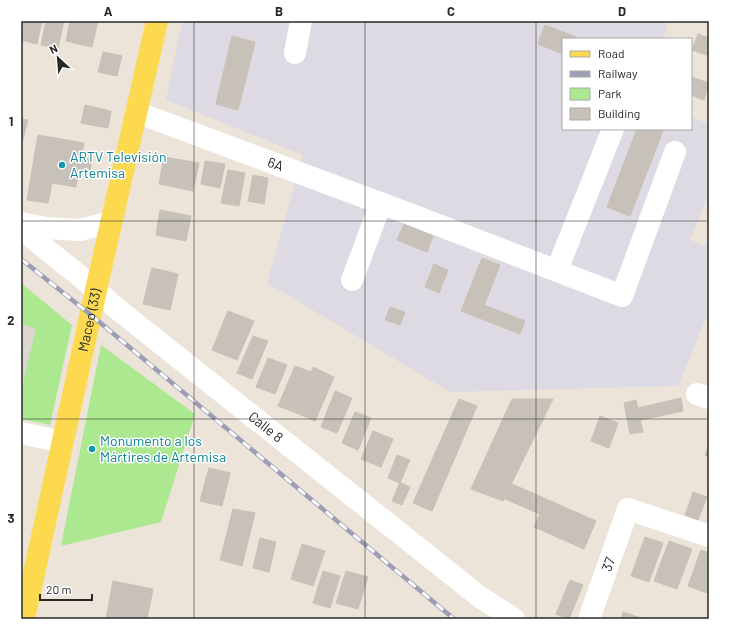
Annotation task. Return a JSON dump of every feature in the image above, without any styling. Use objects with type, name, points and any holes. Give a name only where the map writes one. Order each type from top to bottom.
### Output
[{"type":"main road","name":"Maceo (33)","points":[[24,619],[111,222],[157,21]]},
{"type":"street","points":[[295,53],[301,21]]},
{"type":"street","name":"6A","points":[[136,112],[381,203],[622,296],[675,152]]},
{"type":"street","points":[[556,270],[613,130]]},
{"type":"street","points":[[352,280],[381,203]]},
{"type":"street","points":[[21,223],[46,228],[80,230],[111,222]]},
{"type":"street","name":"Calle 8","points":[[21,229],[116,308],[480,597],[514,619]]},
{"type":"street","points":[[21,433],[63,442]]},
{"type":"street","name":"37","points":[[589,619],[628,509],[709,536]]},
{"type":"shaded area","points":[[182,21],[669,21],[663,38],[562,38],[562,130],[692,130],[692,117],[709,124],[709,193],[690,240],[709,247],[709,311],[678,386],[450,392],[267,283],[303,155],[166,100]]},
{"type":"shaded area","points":[[21,324],[36,328],[21,391]]},
{"type":"green space","points":[[21,283],[72,325],[50,425],[21,419]]},
{"type":"green space","points":[[101,345],[195,414],[161,522],[61,546]]},
{"type":"building","points":[[24,21],[42,21],[37,44],[21,40]]},
{"type":"building","points":[[46,21],[64,21],[58,48],[41,45]]},
{"type":"building","points":[[70,21],[98,21],[92,47],[66,41]]},
{"type":"building","points":[[545,25],[578,38],[562,38],[562,54],[538,44]]},
{"type":"building","points":[[698,34],[709,38],[709,56],[692,50]]},
{"type":"building","points":[[232,36],[255,42],[238,110],[216,104]]},
{"type":"building","points":[[103,52],[122,56],[117,76],[98,72]]},
{"type":"building","points":[[692,77],[709,83],[704,100],[692,95]]},
{"type":"building","points":[[85,105],[111,111],[108,128],[81,123]]},
{"type":"building","points":[[21,119],[28,120],[21,147]]},
{"type":"building","points":[[637,130],[663,131],[630,216],[607,207]]},
{"type":"building","name":"ARTV Televisión Artemisa","points":[[38,135],[84,143],[81,158],[92,159],[90,172],[79,170],[76,187],[52,183],[48,203],[27,200]]},
{"type":"building","points":[[164,157],[199,163],[193,191],[159,184]]},
{"type":"building","points":[[205,161],[225,164],[220,188],[201,184]]},
{"type":"building","points":[[228,170],[245,173],[239,206],[221,203]]},
{"type":"building","points":[[253,175],[268,178],[264,204],[248,201]]},
{"type":"building","points":[[160,210],[191,216],[186,241],[156,235]]},
{"type":"building","points":[[404,224],[433,236],[427,252],[397,240]]},
{"type":"building","points":[[482,258],[500,265],[479,318],[461,311]]},
{"type":"building","points":[[434,264],[448,270],[439,293],[425,287]]},
{"type":"building","points":[[152,268],[178,274],[170,310],[143,304]]},
{"type":"building","points":[[484,305],[525,321],[520,334],[479,318]]},
{"type":"building","points":[[390,307],[405,312],[400,325],[385,320]]},
{"type":"building","points":[[228,311],[254,321],[237,360],[212,350]]},
{"type":"building","points":[[253,336],[268,341],[252,379],[237,373]]},
{"type":"building","points":[[268,358],[287,365],[275,394],[256,387]]},
{"type":"building","points":[[295,366],[311,372],[294,412],[278,406]]},
{"type":"building","points":[[313,367],[334,377],[315,421],[294,412]]},
{"type":"building","points":[[335,391],[352,398],[337,433],[321,427]]},
{"type":"building","points":[[681,398],[683,411],[641,420],[638,408]]},
{"type":"building","points":[[459,399],[477,406],[432,511],[413,503]]},
{"type":"building","points":[[512,399],[553,399],[503,501],[471,489]]},
{"type":"building","points":[[636,400],[643,432],[630,434],[624,403]]},
{"type":"building","points":[[355,412],[371,418],[358,450],[342,443]]},
{"type":"building","points":[[600,416],[618,423],[609,448],[591,441]]},
{"type":"building","points":[[373,431],[393,439],[381,467],[361,459]]},
{"type":"building","points":[[709,444],[709,456],[705,455]]},
{"type":"building","points":[[397,455],[410,460],[400,483],[388,478]]},
{"type":"building","points":[[209,468],[230,473],[222,506],[200,501]]},
{"type":"building","points":[[400,482],[410,487],[402,505],[392,501]]},
{"type":"building","points":[[512,484],[596,521],[584,549],[534,527],[540,514],[505,499]]},
{"type":"building","points":[[693,492],[707,497],[698,520],[685,515]]},
{"type":"building","points":[[233,509],[255,513],[242,566],[220,560]]},
{"type":"building","points":[[645,537],[663,543],[649,582],[631,576]]},
{"type":"building","points":[[260,538],[276,542],[269,572],[253,568]]},
{"type":"building","points":[[669,541],[692,549],[677,589],[654,581]]},
{"type":"building","points":[[302,544],[325,551],[313,586],[291,579]]},
{"type":"building","points":[[701,550],[709,553],[709,588],[707,593],[688,586]]},
{"type":"building","points":[[323,571],[340,576],[330,608],[313,603]]},
{"type":"building","points":[[346,571],[368,577],[358,609],[336,603]]},
{"type":"building","points":[[570,580],[583,585],[568,619],[556,614]]},
{"type":"building","points":[[113,581],[153,589],[147,619],[106,619]]},
{"type":"building","points":[[623,612],[641,618],[621,619]]},
{"type":"railway","points":[[21,259],[91,315],[454,619]]},
{"type":"place","name":"ARTV Televisión Artemisa","points":[[62,165]]},
{"type":"place","name":"Monumento a los Mártires de Artemisa","points":[[92,449]]}]
